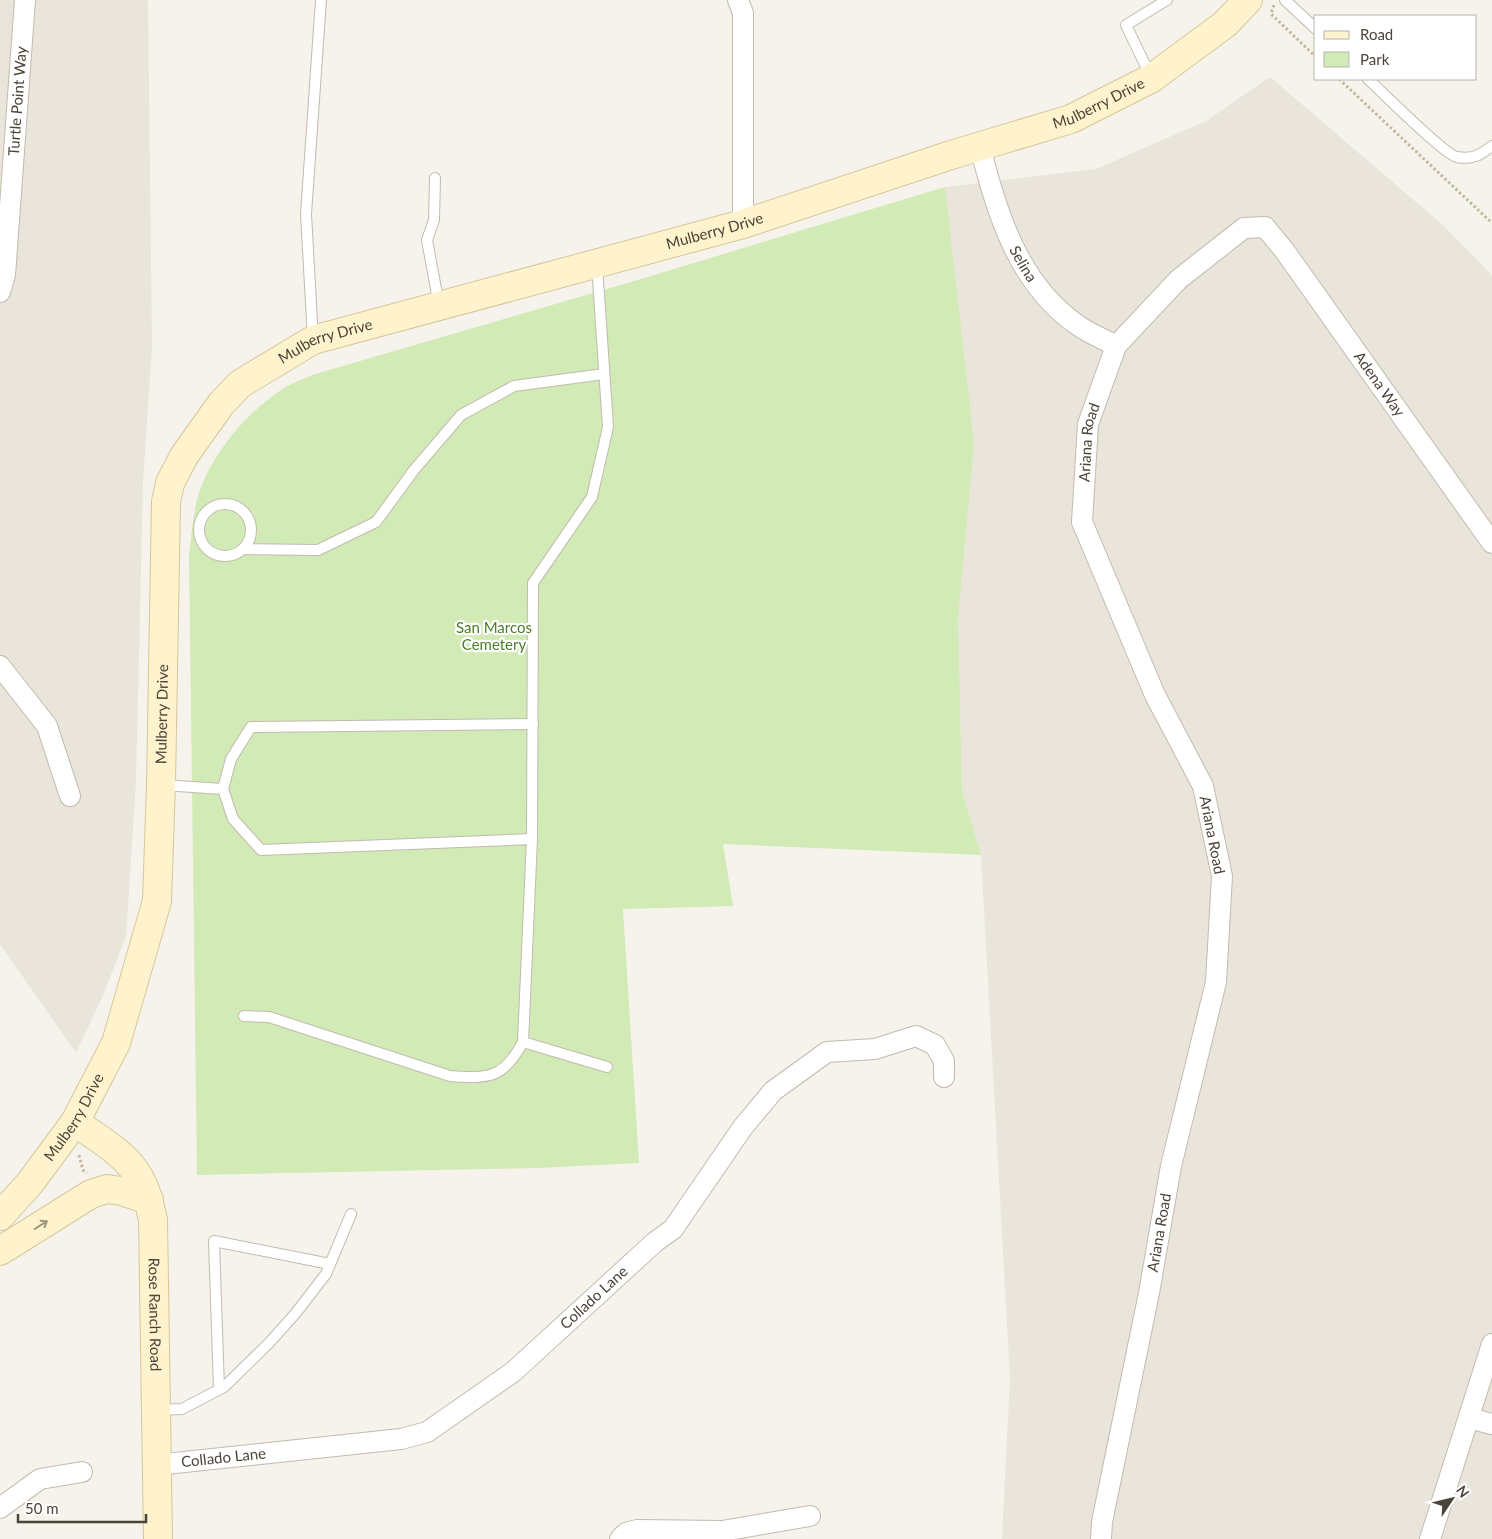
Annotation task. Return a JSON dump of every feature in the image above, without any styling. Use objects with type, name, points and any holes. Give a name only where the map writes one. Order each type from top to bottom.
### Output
[{"type":"main road","name":"Mulberry Drive","points":[[0,1216],[30,1183],[75,1122],[116,1043],[157,901],[166,502],[170,483],[184,456],[221,404],[240,384],[313,340],[743,224],[980,146],[1071,119],[1152,78],[1225,24],[1248,0]]},
{"type":"main road","name":"Rose Ranch Road","points":[[75,1122],[125,1160],[139,1178],[149,1200],[153,1220],[158,1539]]},
{"type":"main road","points":[[0,1251],[91,1194],[107,1189],[121,1191],[149,1200]]},
{"type":"street","name":"Turtle Point Way","points":[[0,292],[5,275],[25,0]]},
{"type":"street","points":[[738,0],[743,13],[743,224]]},
{"type":"street","name":"Selina","points":[[980,146],[986,173],[1008,238],[1031,279],[1054,305],[1078,326],[1116,346]]},
{"type":"street","name":"Ariana Road","points":[[1101,1539],[1102,1522],[1149,1293],[1171,1166],[1216,982],[1222,876],[1203,786],[1155,695],[1082,522],[1088,424],[1116,346],[1180,279],[1244,228],[1265,227]]},
{"type":"street","name":"Adena Way","points":[[1265,227],[1284,250],[1492,543]]},
{"type":"street","points":[[0,666],[47,726],[70,796]]},
{"type":"street","name":"Collado Lane","points":[[156,1464],[400,1440],[427,1432],[513,1372],[655,1242],[673,1228],[743,1127],[773,1090],[827,1052],[875,1050],[916,1036],[935,1045],[944,1061],[944,1076]]},
{"type":"street","points":[[1430,1539],[1492,1344]]},
{"type":"street","points":[[1469,1418],[1492,1424]]},
{"type":"street","points":[[0,1508],[40,1479],[82,1472]]},
{"type":"street","points":[[620,1539],[626,1533],[637,1530],[722,1531],[810,1516]]},
{"type":"lane","points":[[313,340],[306,214],[321,0]]},
{"type":"lane","points":[[1152,78],[1126,25],[1167,0]]},
{"type":"lane","points":[[1285,0],[1314,27]]},
{"type":"lane","points":[[1369,80],[1422,130],[1455,157],[1476,157],[1492,146]]},
{"type":"lane","points":[[435,178],[434,220],[427,240],[440,306]]},
{"type":"lane","points":[[244,1016],[269,1017],[450,1076],[474,1078],[499,1073],[515,1057],[523,1042],[532,839],[533,583],[592,497],[608,427],[596,264]]},
{"type":"lane","points":[[243,549],[251,533],[251,525],[243,511],[236,506],[220,504],[206,512],[201,518],[199,533],[205,547],[219,556],[236,554],[243,549],[318,550],[376,522],[414,470],[461,415],[514,386],[604,374]]},
{"type":"lane","points":[[532,839],[262,850],[233,819],[223,789],[231,759],[251,727],[533,724]]},
{"type":"lane","points":[[161,784],[223,789]]},
{"type":"lane","points":[[523,1042],[607,1067]]},
{"type":"lane","points":[[156,1410],[182,1409],[219,1390],[269,1343],[295,1314],[326,1274],[351,1214]]},
{"type":"lane","points":[[219,1390],[214,1241],[330,1264]]},
{"type":"path","points":[[1276,0],[1271,14],[1314,54]]},
{"type":"path","points":[[1340,80],[1492,223]]},
{"type":"path","points":[[78,1155],[83,1170],[88,1174]]},
{"type":"shaded area","points":[[0,0],[148,0],[152,346],[143,481],[136,783],[126,936],[104,993],[76,1053],[0,944]]},
{"type":"shaded area","points":[[1270,77],[1444,226],[1492,275],[1492,1539],[1002,1539],[1010,1378],[981,855],[962,790],[945,187],[1096,169],[1206,121]]},
{"type":"green space","name":"San Marcos Cemetery","points":[[945,187],[974,443],[958,618],[962,790],[981,855],[723,844],[733,906],[623,909],[639,1163],[539,1168],[197,1175],[189,555],[198,495],[208,472],[225,444],[236,430],[273,395],[287,386],[312,375],[631,282]]}]
